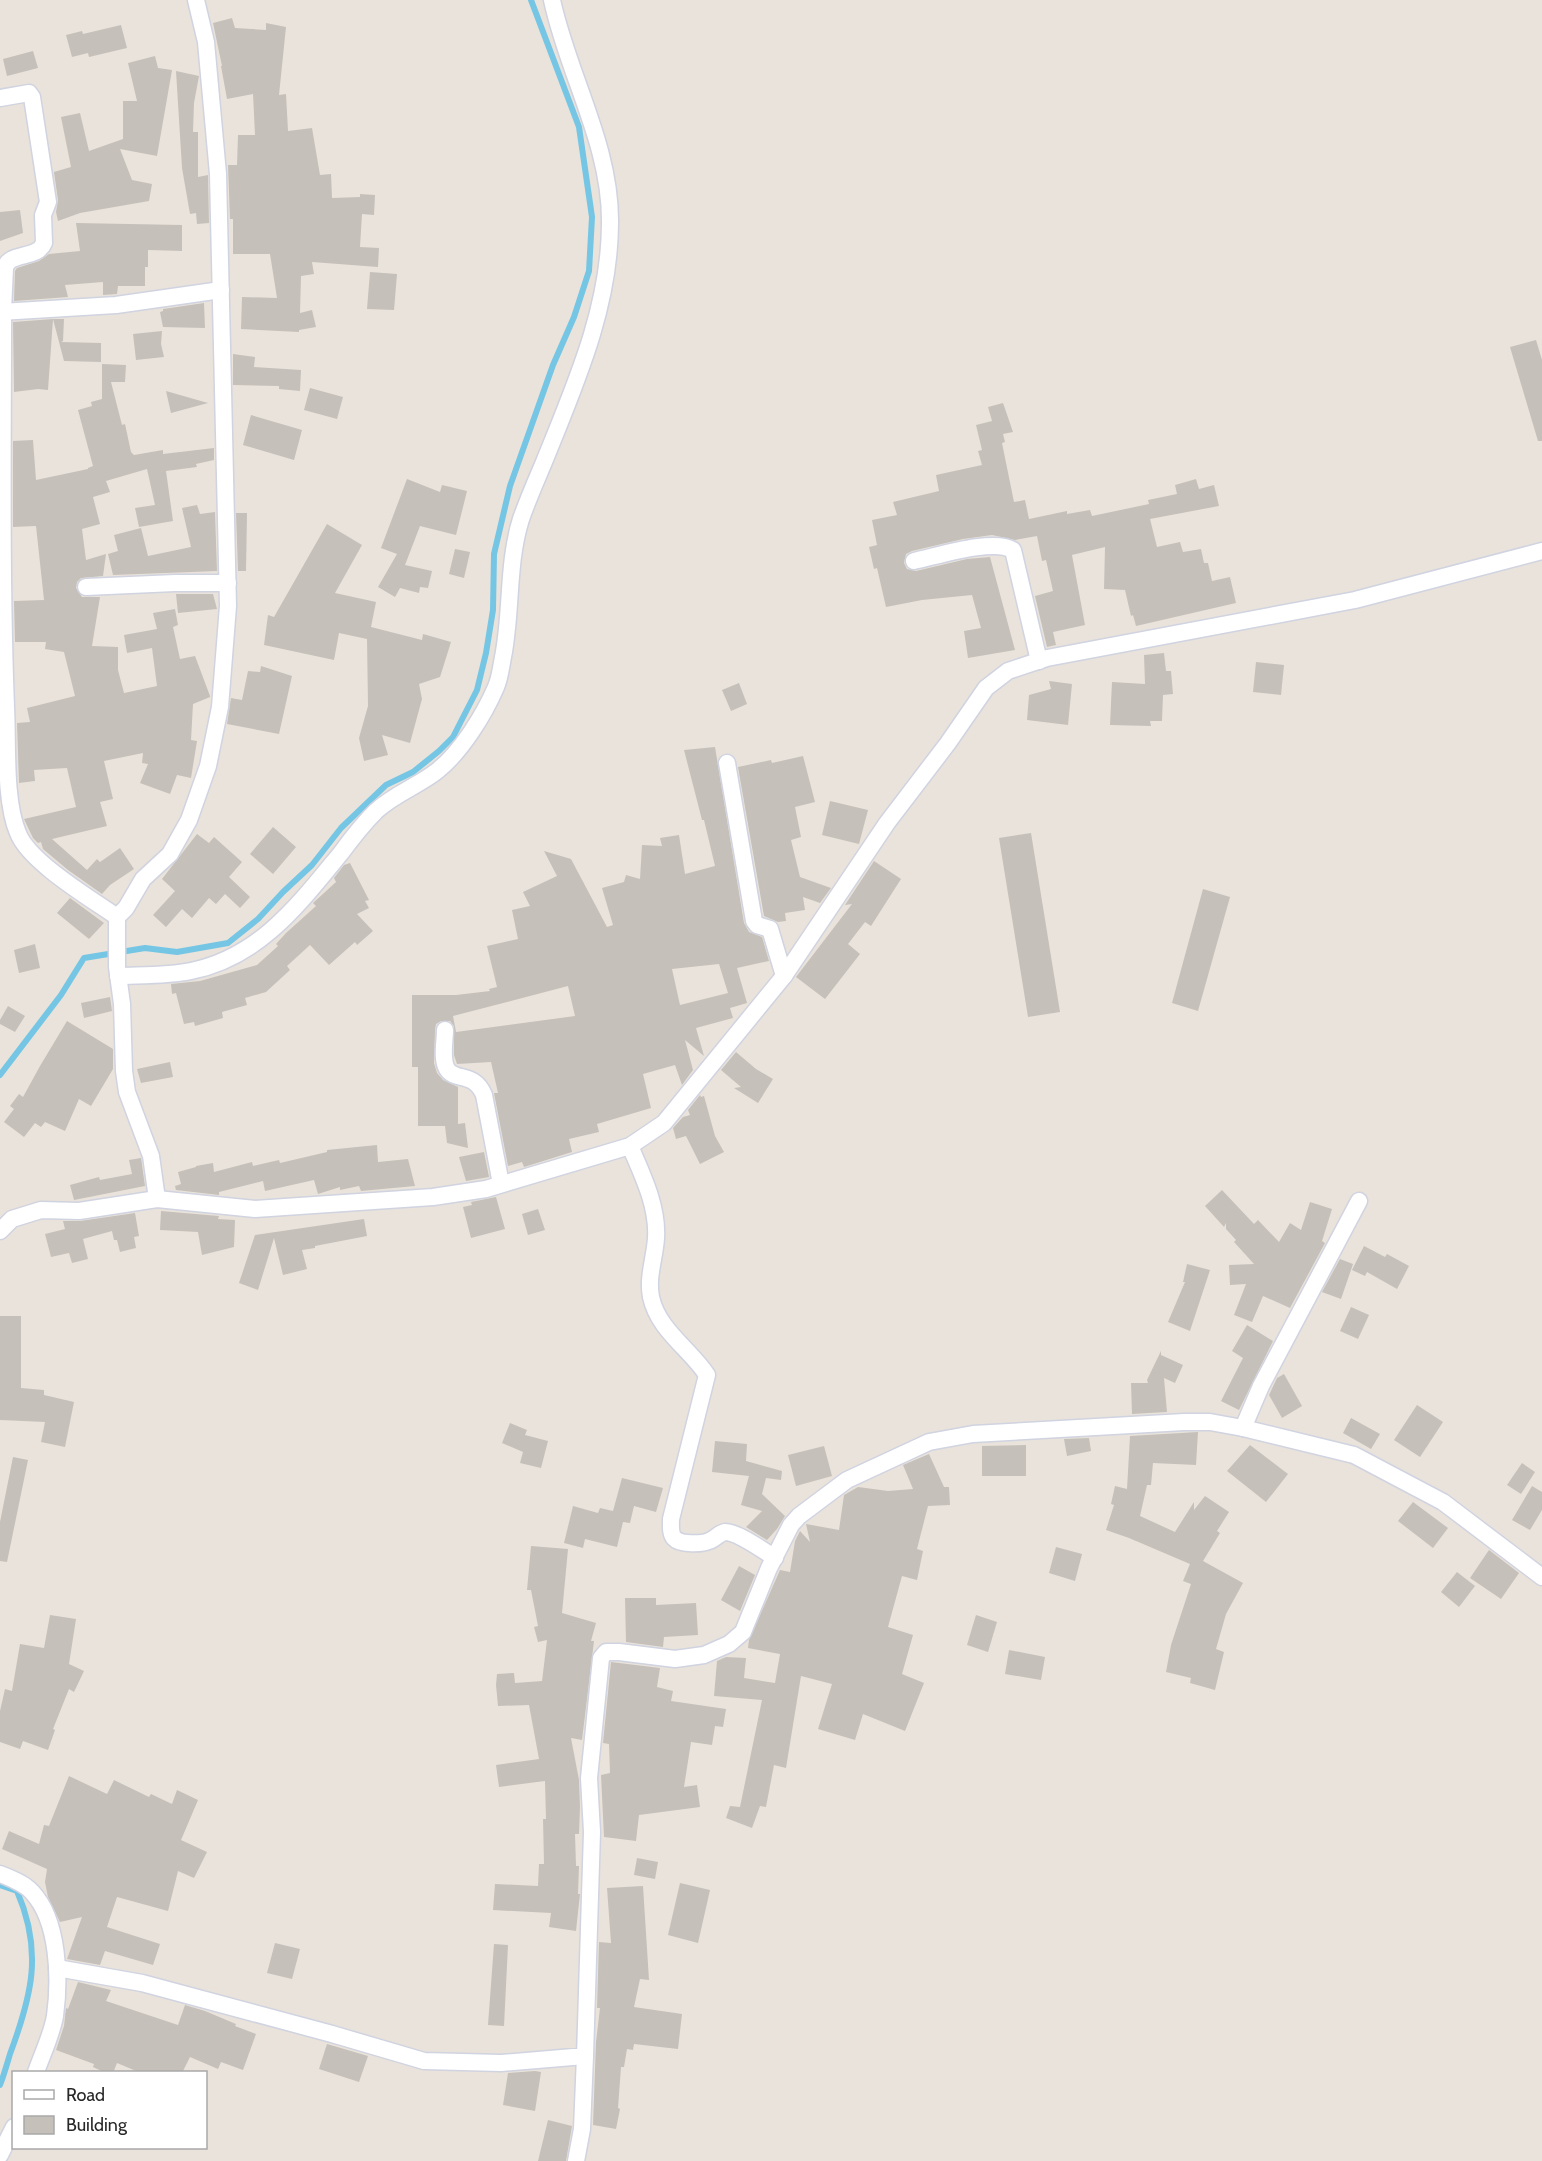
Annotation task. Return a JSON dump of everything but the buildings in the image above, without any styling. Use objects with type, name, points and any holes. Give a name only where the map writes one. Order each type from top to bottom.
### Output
[{"type":"street","points":[[157,1199],[151,1156],[126,1082],[118,972],[117,922],[143,879],[170,854],[189,820],[208,766],[220,707],[228,606],[218,174],[206,42],[196,0]]},
{"type":"street","points":[[118,972],[190,971],[220,963],[262,939],[284,920],[365,821],[388,800],[437,771],[447,761],[478,723],[498,683],[507,635],[514,551],[521,519],[594,328],[606,281],[610,192],[600,150],[558,28],[552,0]]},
{"type":"street","points":[[0,98],[29,93],[32,97],[48,202],[42,215],[43,248],[6,263],[2,311],[3,629],[10,791],[13,813],[17,832],[26,848],[117,922]]},
{"type":"street","points":[[2,311],[116,305],[221,290]]},
{"type":"street","points":[[914,561],[983,547],[1006,546],[1013,550],[1040,661]]},
{"type":"street","points":[[0,1230],[12,1219],[41,1210],[79,1211],[157,1199],[255,1209],[433,1197],[486,1189],[630,1146],[664,1123],[784,976],[886,823],[948,743],[986,688],[1008,671],[1040,661],[1191,630],[1355,600],[1542,551]]},
{"type":"street","points":[[86,588],[174,583],[228,583]]},
{"type":"street","points":[[727,763],[754,921],[757,925],[770,929],[784,976]]},
{"type":"street","points":[[445,1030],[444,1056],[447,1069],[453,1074],[474,1081],[480,1086],[484,1095],[501,1184]]},
{"type":"street","points":[[630,1146],[647,1186],[655,1215],[656,1238],[650,1280],[651,1298],[660,1319],[708,1375],[670,1520],[671,1531],[678,1541],[702,1544],[726,1532],[735,1534],[775,1558]]},
{"type":"street","points":[[1243,1428],[1261,1386],[1359,1201]]},
{"type":"street","points":[[576,2161],[582,2129],[585,2056],[592,1832],[589,1778],[601,1658],[606,1652],[619,1652],[675,1659],[704,1655],[729,1644],[743,1632],[791,1525],[799,1516],[847,1480],[928,1442],[973,1434],[1210,1422],[1354,1455],[1443,1502],[1542,1577]]},
{"type":"street","points":[[0,1874],[32,1892],[45,1913],[53,1936],[57,1968],[55,2017],[37,2071]]},
{"type":"street","points":[[57,1968],[142,1983],[424,2061],[501,2063],[585,2056]]},
{"type":"street","points":[[0,2156],[12,2131]]},
{"type":"waterway","points":[[0,1075],[61,995],[84,958],[145,948],[177,952],[228,943],[258,919],[312,865],[341,828],[386,785],[413,772],[453,737],[477,690],[493,610],[494,554],[510,486],[589,271],[592,217],[579,127],[531,0]]},
{"type":"waterway","points":[[0,1885],[17,1891],[30,1933],[32,1953],[29,1992],[0,2085]]}]
